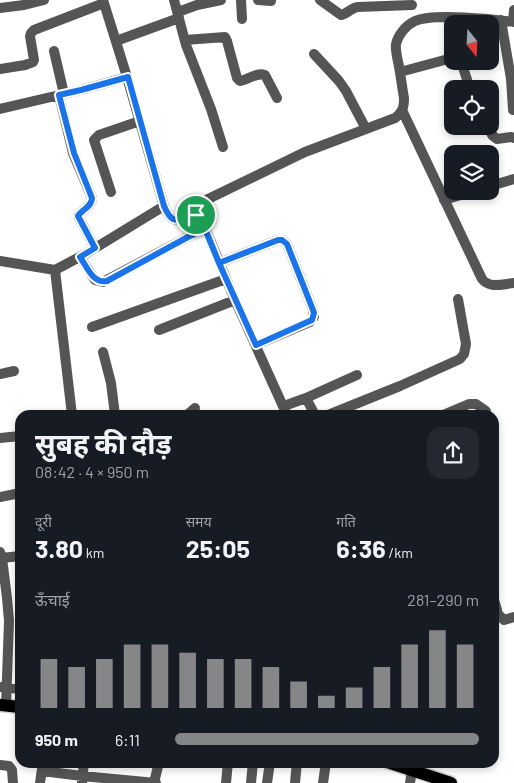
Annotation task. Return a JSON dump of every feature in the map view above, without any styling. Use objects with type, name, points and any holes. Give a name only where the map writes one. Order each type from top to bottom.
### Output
[{"type":"main road","points":[[4,696],[15,704]]},
{"type":"main road","points":[[415,772],[451,783]]},
{"type":"street","points":[[0,8],[13,3],[44,0]]},
{"type":"street","points":[[174,0],[185,40],[211,108],[223,147]]},
{"type":"street","points":[[116,41],[197,5],[221,0]]},
{"type":"street","points":[[241,0],[242,19]]},
{"type":"street","points":[[258,0],[271,1]]},
{"type":"street","points":[[320,0],[341,15],[358,6],[412,2],[416,21]]},
{"type":"street","points":[[0,69],[33,62],[30,36],[34,30],[103,2],[128,77],[168,216],[174,220],[196,215],[201,218],[235,300],[285,410]]},
{"type":"street","points":[[512,110],[511,79],[500,20],[513,22],[514,10]]},
{"type":"street","points":[[196,215],[199,205],[206,200],[305,152],[395,118],[400,114],[404,105],[396,44],[403,31],[416,21],[424,18],[444,18]]},
{"type":"street","points":[[185,40],[225,37],[238,80],[260,74],[265,75],[277,98]]},
{"type":"street","points":[[54,52],[74,153],[92,198],[90,205],[79,214],[79,219],[95,248]]},
{"type":"street","points":[[314,54],[346,90],[366,129]]},
{"type":"street","points":[[400,72],[444,60]]},
{"type":"street","points":[[0,109],[128,77]]},
{"type":"street","points":[[402,110],[485,283],[492,285],[514,283]]},
{"type":"street","points":[[111,192],[94,140],[98,135],[140,121]]},
{"type":"street","points":[[493,135],[497,139],[514,138]]},
{"type":"street","points":[[499,183],[514,179]]},
{"type":"street","points":[[0,260],[55,270],[164,206]]},
{"type":"street","points":[[80,257],[95,280],[103,282],[205,229]]},
{"type":"street","points":[[219,263],[278,240],[282,240],[287,244],[314,317],[310,322],[256,345]]},
{"type":"street","points":[[55,270],[71,410]]},
{"type":"street","points":[[92,327],[226,279]]},
{"type":"street","points":[[340,410],[460,359],[464,354],[466,344],[458,299]]},
{"type":"street","points":[[159,330],[235,300]]},
{"type":"street","points":[[103,352],[111,383],[114,410]]},
{"type":"street","points":[[0,374],[14,371]]},
{"type":"street","points":[[287,410],[306,398],[357,375]]},
{"type":"street","points":[[306,398],[312,410]]},
{"type":"street","points":[[454,410],[469,404],[476,404],[485,410]]},
{"type":"street","points":[[0,438],[15,436]]},
{"type":"street","points":[[0,497],[15,494]]},
{"type":"street","points":[[4,696],[4,639],[9,616],[1,555],[15,556]]},
{"type":"street","points":[[9,616],[15,616]]},
{"type":"street","points":[[499,616],[504,620],[514,617]]},
{"type":"street","points":[[0,765],[9,766],[12,770],[13,783]]},
{"type":"street","points":[[40,783],[42,768]]},
{"type":"street","points":[[45,768],[82,780],[155,783],[158,768]]},
{"type":"street","points":[[226,783],[227,768]]},
{"type":"street","points":[[251,783],[252,768]]},
{"type":"street","points":[[267,783],[269,768]]},
{"type":"street","points":[[294,783],[296,768]]},
{"type":"street","points":[[323,783],[325,768]]},
{"type":"route","points":[[196,215],[174,220],[168,216],[128,77],[59,95],[74,153],[92,198],[90,205],[80,212],[78,216],[95,248],[80,257],[95,280],[100,282],[107,281],[205,229],[219,263],[282,240],[287,244],[313,310],[314,317],[312,320],[256,345],[235,300],[219,263],[201,218],[196,215]]}]
